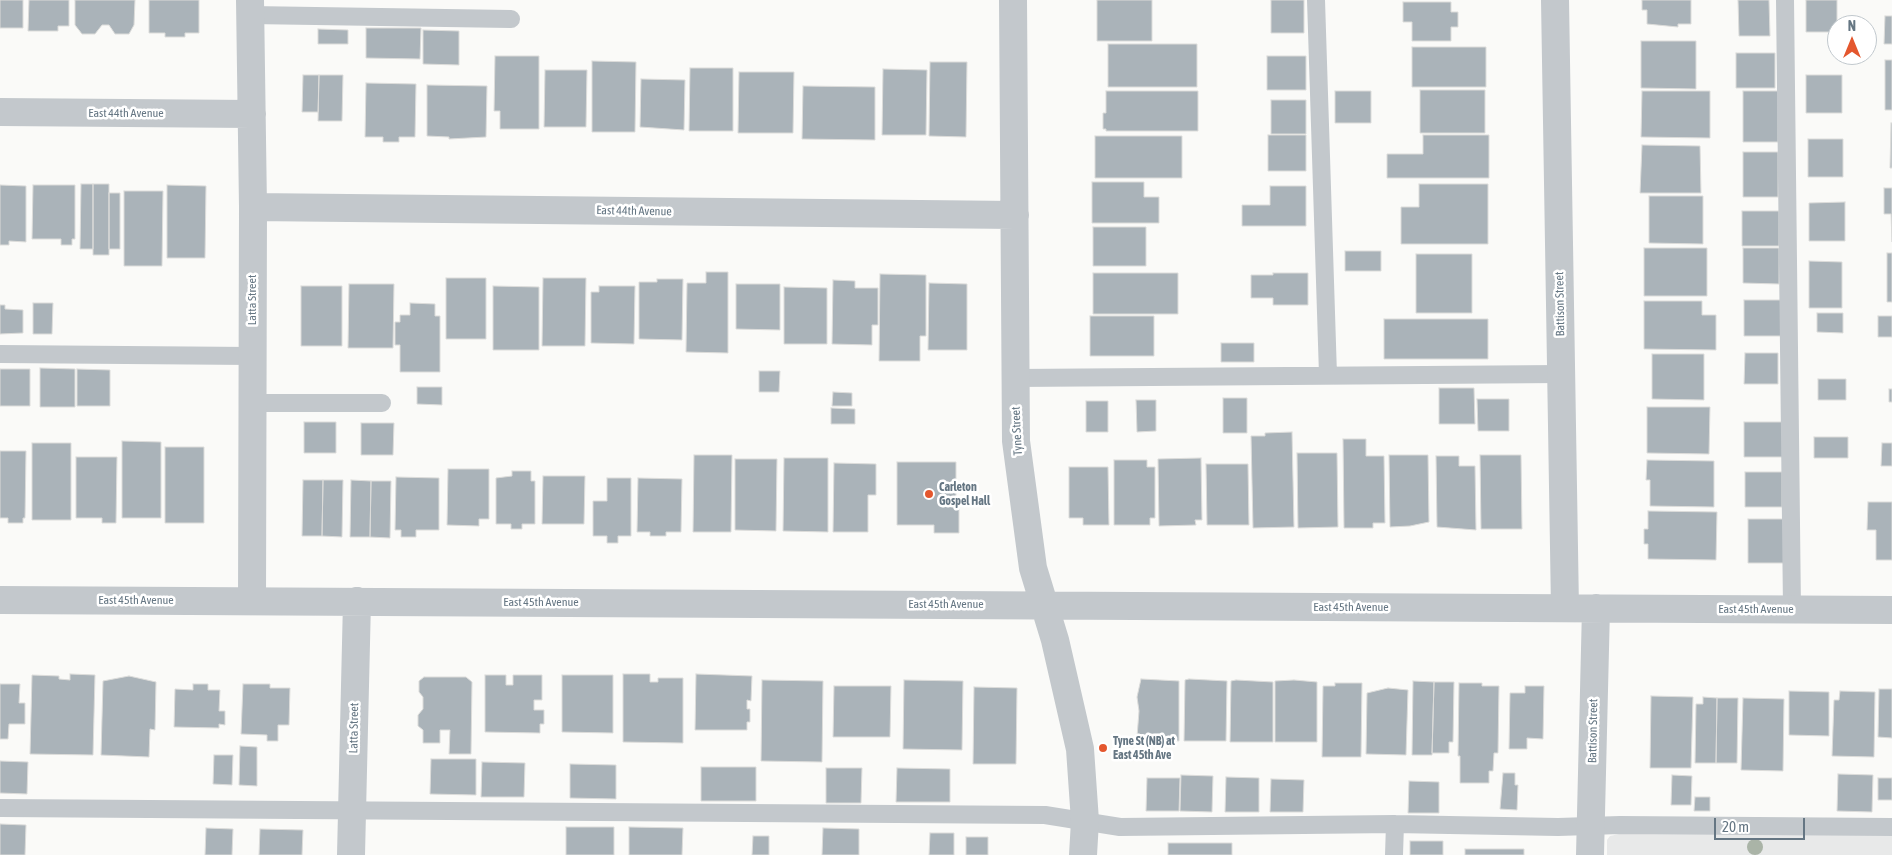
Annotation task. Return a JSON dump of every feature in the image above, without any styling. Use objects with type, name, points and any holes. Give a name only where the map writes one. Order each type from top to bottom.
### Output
[{"type":"street","name":"Tyne Street","points":[[1012,0],[1016,441],[1033,568],[1043,605],[1056,640],[1080,749],[1085,821],[1083,855]]},
{"type":"street","name":"Battison Street","points":[[1555,0],[1565,608]]},
{"type":"street","name":"Latta Street","points":[[250,7],[252,114],[252,601]]},
{"type":"street","name":"East 44th Avenue","points":[[0,112],[252,114]]},
{"type":"street","name":"East 44th Avenue","points":[[252,207],[1015,215]]},
{"type":"street","name":"East 45th Avenue","points":[[0,600],[1892,610]]},
{"type":"street","name":"Latta Street","points":[[351,855],[356,601]]},
{"type":"street","name":"Battison Street","points":[[1590,855],[1596,608]]},
{"type":"lane","points":[[1316,0],[1328,375]]},
{"type":"lane","points":[[1785,0],[1792,609]]},
{"type":"lane","points":[[250,7],[511,20]]},
{"type":"lane","points":[[0,354],[252,356]]},
{"type":"lane","points":[[1015,378],[1561,374]]},
{"type":"lane","points":[[252,403],[382,403]]},
{"type":"lane","points":[[0,808],[1044,815],[1120,826],[1395,824],[1892,827]]},
{"type":"lane","points":[[1394,855],[1395,824]]},
{"type":"shaded area","points":[[1620,825],[1892,827],[1892,855],[1607,855],[1607,840],[1610,836],[1619,834]]},
{"type":"building","points":[[0,0],[23,0],[23,28],[0,28]]},
{"type":"building","points":[[29,0],[69,0],[69,26],[58,26],[58,31],[28,31]]},
{"type":"building","points":[[75,0],[135,0],[134,25],[129,34],[115,34],[109,25],[102,25],[95,34],[82,34],[75,25]]},
{"type":"building","points":[[149,0],[199,0],[199,33],[185,33],[185,37],[165,37],[165,33],[149,33]]},
{"type":"building","points":[[1097,0],[1152,0],[1152,41],[1097,41]]},
{"type":"building","points":[[1271,0],[1304,0],[1304,33],[1271,33]]},
{"type":"building","points":[[1642,0],[1691,0],[1691,24],[1678,24],[1678,27],[1647,24],[1647,10],[1642,10]]},
{"type":"building","points":[[1738,0],[1769,0],[1770,36],[1739,36]]},
{"type":"building","points":[[1806,0],[1837,0],[1837,15],[1827,15],[1827,32],[1806,32]]},
{"type":"building","points":[[1403,2],[1451,2],[1451,12],[1458,12],[1458,27],[1451,27],[1451,41],[1412,41],[1412,22],[1403,22]]},
{"type":"building","points":[[1885,16],[1892,16],[1892,44],[1884,44]]},
{"type":"building","points":[[366,28],[421,28],[420,59],[366,58]]},
{"type":"building","points":[[318,29],[348,30],[348,44],[318,44]]},
{"type":"building","points":[[423,30],[459,31],[459,65],[423,64]]},
{"type":"building","points":[[1641,41],[1696,41],[1696,89],[1641,88]]},
{"type":"building","points":[[1108,44],[1197,44],[1197,87],[1108,87]]},
{"type":"building","points":[[1412,47],[1486,47],[1486,87],[1412,87]]},
{"type":"building","points":[[1736,53],[1775,53],[1775,88],[1736,88]]},
{"type":"building","points":[[495,56],[539,56],[539,129],[500,129],[500,111],[494,111]]},
{"type":"building","points":[[1267,56],[1306,56],[1306,90],[1267,90]]},
{"type":"building","points":[[1885,60],[1892,60],[1892,110],[1885,110]]},
{"type":"building","points":[[592,61],[636,62],[635,132],[592,132]]},
{"type":"building","points":[[930,62],[967,62],[966,137],[929,136]]},
{"type":"building","points":[[690,68],[733,68],[733,131],[689,131]]},
{"type":"building","points":[[883,69],[927,70],[926,135],[882,135]]},
{"type":"building","points":[[545,70],[587,70],[586,127],[544,127]]},
{"type":"building","points":[[739,72],[794,72],[793,133],[738,133]]},
{"type":"building","points":[[303,75],[319,75],[318,112],[302,112]]},
{"type":"building","points":[[319,75],[343,75],[342,121],[318,121]]},
{"type":"building","points":[[1806,75],[1842,75],[1842,113],[1806,113]]},
{"type":"building","points":[[641,79],[685,80],[684,130],[640,127]]},
{"type":"building","points":[[366,83],[416,84],[415,137],[399,137],[399,142],[383,142],[383,137],[365,137]]},
{"type":"building","points":[[427,85],[487,86],[486,137],[449,139],[449,137],[427,136]]},
{"type":"building","points":[[803,86],[875,87],[875,140],[802,139]]},
{"type":"building","points":[[1420,90],[1485,90],[1485,133],[1420,133]]},
{"type":"building","points":[[1106,91],[1198,91],[1198,131],[1106,131],[1106,129],[1103,129],[1103,113],[1106,113]]},
{"type":"building","points":[[1335,91],[1371,91],[1371,123],[1335,123]]},
{"type":"building","points":[[1642,91],[1710,91],[1710,138],[1641,137]]},
{"type":"building","points":[[1743,91],[1778,91],[1778,142],[1743,142]]},
{"type":"building","points":[[1271,100],[1306,100],[1306,134],[1271,134]]},
{"type":"building","points":[[1891,123],[1892,168],[1890,168]]},
{"type":"building","points":[[1268,135],[1306,135],[1306,171],[1268,171]]},
{"type":"building","points":[[1423,135],[1489,135],[1489,178],[1387,178],[1387,154],[1423,154]]},
{"type":"building","points":[[1095,136],[1182,136],[1182,178],[1095,178]]},
{"type":"building","points":[[1808,139],[1843,139],[1843,177],[1808,177]]},
{"type":"building","points":[[1642,145],[1700,146],[1701,193],[1640,193]]},
{"type":"building","points":[[1743,152],[1778,152],[1778,197],[1743,197]]},
{"type":"building","points":[[1092,182],[1144,182],[1144,197],[1159,197],[1159,223],[1092,223]]},
{"type":"building","points":[[81,184],[93,184],[93,249],[80,249]]},
{"type":"building","points":[[93,184],[109,184],[109,255],[93,255]]},
{"type":"building","points":[[1419,184],[1488,184],[1488,244],[1401,244],[1401,207],[1419,207]]},
{"type":"building","points":[[0,185],[26,186],[26,242],[9,241],[9,245],[0,245]]},
{"type":"building","points":[[33,185],[75,185],[75,239],[72,239],[72,245],[61,245],[61,239],[32,239]]},
{"type":"building","points":[[167,185],[206,186],[205,258],[167,258]]},
{"type":"building","points":[[1270,186],[1306,186],[1306,226],[1242,226],[1242,205],[1270,205]]},
{"type":"building","points":[[1884,188],[1892,188],[1892,242],[1891,214],[1884,214]]},
{"type":"building","points":[[124,191],[163,191],[162,266],[124,266]]},
{"type":"building","points":[[109,193],[120,193],[120,249],[109,249]]},
{"type":"building","points":[[1649,196],[1703,196],[1703,244],[1649,243]]},
{"type":"building","points":[[1845,202],[1845,241],[1809,241],[1809,203]]},
{"type":"building","points":[[1742,211],[1779,211],[1779,246],[1742,246]]},
{"type":"building","points":[[1093,227],[1146,227],[1146,266],[1093,266]]},
{"type":"building","points":[[1644,248],[1707,248],[1707,296],[1644,296]]},
{"type":"building","points":[[1743,248],[1779,248],[1779,284],[1743,283]]},
{"type":"building","points":[[1345,251],[1381,251],[1381,271],[1345,271]]},
{"type":"building","points":[[1887,253],[1892,253],[1892,302],[1887,302]]},
{"type":"building","points":[[1416,254],[1472,254],[1472,313],[1416,313]]},
{"type":"building","points":[[1809,261],[1842,262],[1842,308],[1809,308]]},
{"type":"building","points":[[706,272],[728,272],[728,353],[686,352],[687,283],[706,283]]},
{"type":"building","points":[[1093,273],[1178,273],[1178,314],[1093,314]]},
{"type":"building","points":[[1273,273],[1308,273],[1308,305],[1273,305],[1273,298],[1251,298],[1251,275],[1273,275]]},
{"type":"building","points":[[880,274],[926,275],[926,336],[920,336],[920,361],[879,361]]},
{"type":"building","points":[[446,278],[486,278],[486,339],[446,339]]},
{"type":"building","points":[[543,278],[586,278],[585,346],[542,346]]},
{"type":"building","points":[[657,279],[683,279],[682,340],[639,339],[639,282],[657,282]]},
{"type":"building","points":[[833,280],[855,281],[855,288],[878,288],[878,325],[872,325],[872,345],[832,344]]},
{"type":"building","points":[[929,283],[967,284],[967,350],[928,350]]},
{"type":"building","points":[[349,284],[394,284],[393,348],[348,348]]},
{"type":"building","points":[[736,284],[780,284],[780,330],[736,329]]},
{"type":"building","points":[[301,286],[342,286],[342,346],[301,346]]},
{"type":"building","points":[[493,286],[539,287],[539,350],[493,350]]},
{"type":"building","points":[[599,286],[635,286],[634,344],[591,343],[591,292],[599,292]]},
{"type":"building","points":[[784,287],[827,288],[827,344],[784,344]]},
{"type":"building","points":[[1744,300],[1781,300],[1781,336],[1744,336]]},
{"type":"building","points":[[1644,301],[1702,301],[1702,315],[1716,315],[1716,350],[1644,349]]},
{"type":"building","points":[[33,303],[53,303],[52,334],[33,334]]},
{"type":"building","points":[[410,303],[435,304],[435,316],[440,316],[440,372],[400,372],[400,345],[395,345],[395,322],[400,322],[400,315],[410,315]]},
{"type":"building","points":[[0,305],[5,305],[5,309],[23,310],[23,333],[0,334]]},
{"type":"building","points":[[1817,313],[1843,313],[1843,333],[1817,332]]},
{"type":"building","points":[[1090,316],[1154,316],[1154,356],[1090,356]]},
{"type":"building","points":[[1878,316],[1892,316],[1892,337],[1878,337]]},
{"type":"building","points":[[1384,319],[1488,319],[1488,359],[1384,359]]},
{"type":"building","points":[[1221,343],[1254,343],[1254,362],[1221,362]]},
{"type":"building","points":[[1745,353],[1778,353],[1778,384],[1744,384]]},
{"type":"building","points":[[1652,354],[1704,354],[1704,400],[1652,399]]},
{"type":"building","points":[[40,368],[75,369],[75,407],[40,407]]},
{"type":"building","points":[[0,369],[30,369],[30,406],[0,406]]},
{"type":"building","points":[[77,369],[110,370],[110,406],[77,406]]},
{"type":"building","points":[[759,371],[780,371],[779,392],[759,392]]},
{"type":"building","points":[[1818,379],[1846,379],[1846,400],[1818,400]]},
{"type":"building","points":[[417,387],[442,387],[442,405],[417,404]]},
{"type":"building","points":[[1439,388],[1474,388],[1475,424],[1439,424]]},
{"type":"building","points":[[1889,389],[1892,389],[1892,402],[1889,402]]},
{"type":"building","points":[[833,392],[852,393],[852,406],[832,406]]},
{"type":"building","points":[[1223,398],[1247,398],[1247,433],[1223,433]]},
{"type":"building","points":[[1477,399],[1509,399],[1509,431],[1478,431]]},
{"type":"building","points":[[1136,400],[1156,400],[1156,431],[1137,432]]},
{"type":"building","points":[[1086,401],[1108,401],[1108,432],[1086,432]]},
{"type":"building","points":[[1647,407],[1710,407],[1709,454],[1647,453]]},
{"type":"building","points":[[831,408],[855,409],[855,424],[831,424]]},
{"type":"building","points":[[304,422],[336,422],[336,453],[304,453]]},
{"type":"building","points":[[1744,422],[1783,422],[1783,457],[1744,457]]},
{"type":"building","points":[[361,423],[394,423],[393,455],[361,455]]},
{"type":"building","points":[[1292,432],[1294,527],[1253,528],[1251,436],[1265,436],[1265,433]]},
{"type":"building","points":[[1814,437],[1848,437],[1848,458],[1814,458]]},
{"type":"building","points":[[1343,439],[1366,439],[1366,456],[1384,456],[1385,523],[1373,523],[1373,528],[1344,528]]},
{"type":"building","points":[[122,441],[161,442],[161,518],[122,518]]},
{"type":"building","points":[[32,443],[71,443],[71,520],[32,520]]},
{"type":"building","points":[[1882,443],[1892,443],[1892,466],[1881,466]]},
{"type":"building","points":[[165,447],[204,447],[204,523],[165,523]]},
{"type":"building","points":[[0,451],[26,451],[25,518],[23,518],[23,523],[8,523],[8,518],[0,518]]},
{"type":"building","points":[[1297,453],[1337,453],[1338,527],[1298,528]]},
{"type":"building","points":[[694,455],[732,455],[731,532],[693,532]]},
{"type":"building","points":[[1389,455],[1428,455],[1429,522],[1410,526],[1390,527]]},
{"type":"building","points":[[1480,455],[1521,455],[1522,529],[1481,529]]},
{"type":"building","points":[[1436,456],[1459,456],[1459,466],[1475,466],[1476,530],[1437,527]]},
{"type":"building","points":[[76,457],[117,457],[116,523],[102,523],[102,518],[76,518]]},
{"type":"building","points":[[784,458],[828,458],[828,532],[783,531]]},
{"type":"building","points":[[1201,458],[1202,520],[1195,520],[1196,525],[1159,526],[1158,459]]},
{"type":"building","points":[[735,459],[777,459],[776,531],[735,530]]},
{"type":"building","points":[[1114,460],[1147,460],[1147,467],[1155,467],[1155,518],[1150,518],[1150,525],[1114,525]]},
{"type":"building","points":[[1647,460],[1714,461],[1714,507],[1650,506],[1650,480],[1646,480]]},
{"type":"building","points":[[897,462],[956,462],[956,502],[959,502],[959,533],[934,533],[934,525],[897,525]]},
{"type":"building","points":[[834,463],[876,464],[876,495],[868,495],[868,532],[833,532]]},
{"type":"building","points":[[1206,464],[1248,464],[1249,525],[1207,525]]},
{"type":"building","points":[[1069,467],[1108,467],[1109,525],[1083,525],[1083,518],[1069,518]]},
{"type":"building","points":[[448,469],[489,469],[489,519],[479,519],[479,526],[447,525]]},
{"type":"building","points":[[512,471],[531,471],[531,481],[535,481],[535,524],[522,524],[522,529],[511,529],[511,524],[496,524],[496,478],[512,476]]},
{"type":"building","points":[[1745,472],[1782,472],[1782,507],[1745,507]]},
{"type":"building","points":[[543,476],[585,476],[584,524],[542,524]]},
{"type":"building","points":[[396,477],[439,478],[439,530],[416,530],[416,537],[401,537],[401,530],[395,530]]},
{"type":"building","points":[[607,478],[631,478],[631,536],[618,536],[618,543],[607,543],[607,536],[593,536],[593,501],[607,501]]},
{"type":"building","points":[[638,478],[682,479],[681,532],[666,532],[666,536],[650,536],[650,532],[637,532]]},
{"type":"building","points":[[303,480],[323,480],[322,536],[302,536]]},
{"type":"building","points":[[323,480],[343,480],[342,537],[322,536]]},
{"type":"building","points":[[351,480],[371,481],[370,537],[350,537]]},
{"type":"building","points":[[371,481],[391,481],[390,538],[370,537]]},
{"type":"building","points":[[1868,502],[1892,502],[1892,560],[1876,560],[1876,530],[1867,530]]},
{"type":"building","points":[[1648,511],[1717,512],[1716,560],[1648,559],[1648,544],[1644,544],[1644,529],[1648,529]]},
{"type":"building","points":[[1748,519],[1784,519],[1784,563],[1748,563]]},
{"type":"building","points":[[70,674],[95,675],[93,755],[30,754],[32,675],[59,676],[59,679],[70,680]]},
{"type":"building","points":[[623,674],[650,674],[650,682],[658,682],[658,678],[683,678],[683,743],[623,742]]},
{"type":"building","points":[[696,674],[752,676],[751,701],[747,700],[747,709],[750,709],[750,722],[747,722],[747,730],[695,730]]},
{"type":"building","points":[[485,675],[506,675],[506,685],[513,685],[513,675],[542,675],[542,700],[534,700],[534,710],[544,710],[544,724],[540,724],[540,733],[485,732]]},
{"type":"building","points":[[562,675],[613,675],[613,733],[562,732]]},
{"type":"building","points":[[129,676],[156,682],[155,730],[150,729],[149,757],[101,755],[103,681]]},
{"type":"building","points":[[424,677],[466,677],[472,682],[471,754],[449,754],[450,730],[440,730],[440,743],[423,743],[423,730],[418,726],[418,715],[423,709],[423,697],[419,692],[419,681]]},
{"type":"building","points":[[1141,679],[1179,681],[1179,741],[1137,737],[1139,711],[1137,697]]},
{"type":"building","points":[[762,680],[823,681],[822,762],[761,761]]},
{"type":"building","points":[[904,680],[963,681],[962,750],[903,749]]},
{"type":"building","points":[[1185,680],[1227,681],[1226,741],[1184,741]]},
{"type":"building","points":[[1231,681],[1273,682],[1273,742],[1230,742]]},
{"type":"building","points":[[1275,681],[1317,682],[1317,742],[1275,742]]},
{"type":"building","points":[[1413,681],[1434,682],[1432,755],[1412,755]]},
{"type":"building","points":[[1434,682],[1454,682],[1453,742],[1449,742],[1449,753],[1432,753]]},
{"type":"building","points":[[1335,683],[1362,683],[1361,757],[1322,757],[1323,686],[1335,686]]},
{"type":"building","points":[[1459,683],[1482,683],[1482,686],[1499,686],[1498,753],[1494,753],[1493,771],[1489,771],[1489,783],[1460,783],[1460,756],[1458,756]]},
{"type":"building","points":[[0,684],[20,684],[19,703],[25,703],[25,724],[9,724],[8,739],[0,739]]},
{"type":"building","points":[[193,684],[208,684],[208,690],[220,690],[219,711],[225,711],[225,725],[219,724],[219,728],[174,727],[175,689],[193,690]]},
{"type":"building","points":[[243,684],[270,684],[270,688],[290,688],[289,725],[278,725],[278,741],[267,741],[267,735],[241,734]]},
{"type":"building","points":[[834,686],[891,686],[890,737],[833,737]]},
{"type":"building","points":[[1525,686],[1544,686],[1543,739],[1527,738],[1527,749],[1509,749],[1510,693],[1525,693]]},
{"type":"building","points":[[974,687],[1017,688],[1016,764],[973,764]]},
{"type":"building","points":[[1388,688],[1408,690],[1406,755],[1366,754],[1367,693]]},
{"type":"building","points":[[1879,689],[1892,689],[1892,738],[1878,737]]},
{"type":"building","points":[[1789,691],[1829,692],[1829,736],[1789,735]]},
{"type":"building","points":[[1840,691],[1875,692],[1874,757],[1832,756],[1834,700],[1839,700]]},
{"type":"building","points":[[1651,696],[1693,697],[1691,768],[1650,768]]},
{"type":"building","points":[[1703,697],[1717,698],[1716,763],[1695,763],[1696,704],[1703,704]]},
{"type":"building","points":[[1717,698],[1738,698],[1737,763],[1716,763]]},
{"type":"building","points":[[1743,698],[1784,699],[1783,771],[1741,770]]},
{"type":"building","points":[[240,746],[257,747],[257,786],[239,785]]},
{"type":"building","points":[[214,755],[233,755],[232,785],[213,784]]},
{"type":"building","points":[[431,759],[476,759],[476,795],[430,794]]},
{"type":"building","points":[[0,761],[28,762],[27,794],[0,793]]},
{"type":"building","points":[[482,762],[525,763],[524,797],[481,797]]},
{"type":"building","points":[[570,764],[616,765],[616,799],[570,798]]},
{"type":"building","points":[[701,767],[756,767],[756,801],[701,801]]},
{"type":"building","points":[[826,768],[862,768],[861,803],[826,803]]},
{"type":"building","points":[[897,768],[950,769],[950,802],[896,802]]},
{"type":"building","points":[[1503,773],[1515,773],[1515,785],[1518,785],[1517,810],[1500,809]]},
{"type":"building","points":[[1838,774],[1873,775],[1872,812],[1837,811]]},
{"type":"building","points":[[1181,775],[1213,776],[1212,812],[1180,811]]},
{"type":"building","points":[[1672,775],[1692,776],[1691,805],[1671,805]]},
{"type":"building","points":[[1226,777],[1259,778],[1259,812],[1225,812]]},
{"type":"building","points":[[1147,778],[1180,778],[1179,811],[1146,811]]},
{"type":"building","points":[[1878,778],[1892,778],[1892,800],[1878,800]]},
{"type":"building","points":[[1271,779],[1304,780],[1303,812],[1270,812]]},
{"type":"building","points":[[1409,781],[1439,782],[1439,813],[1408,813]]},
{"type":"building","points":[[1695,797],[1710,797],[1710,811],[1694,811]]},
{"type":"building","points":[[0,824],[26,825],[25,855],[0,855]]},
{"type":"building","points":[[566,827],[614,827],[614,855],[566,855]]},
{"type":"building","points":[[629,827],[683,828],[682,855],[629,855]]},
{"type":"building","points":[[206,828],[233,829],[232,855],[205,855]]},
{"type":"building","points":[[823,828],[859,829],[859,855],[822,855]]},
{"type":"building","points":[[260,829],[303,830],[302,855],[259,855]]},
{"type":"building","points":[[930,833],[954,833],[954,855],[929,855]]},
{"type":"building","points":[[753,836],[769,836],[769,855],[752,855]]},
{"type":"building","points":[[966,837],[988,837],[988,855],[966,855]]},
{"type":"building","points":[[1410,841],[1443,841],[1443,855],[1410,855]]},
{"type":"building","points":[[1168,843],[1232,843],[1232,855],[1168,855]]},
{"type":"building","points":[[1465,849],[1524,849],[1524,855],[1465,855]]},
{"type":"place","name":"Carleton Gospel Hall","points":[[929,494]]},
{"type":"place","name":"Tyne St (NB) at East 45th Ave","points":[[1103,748]]}]
